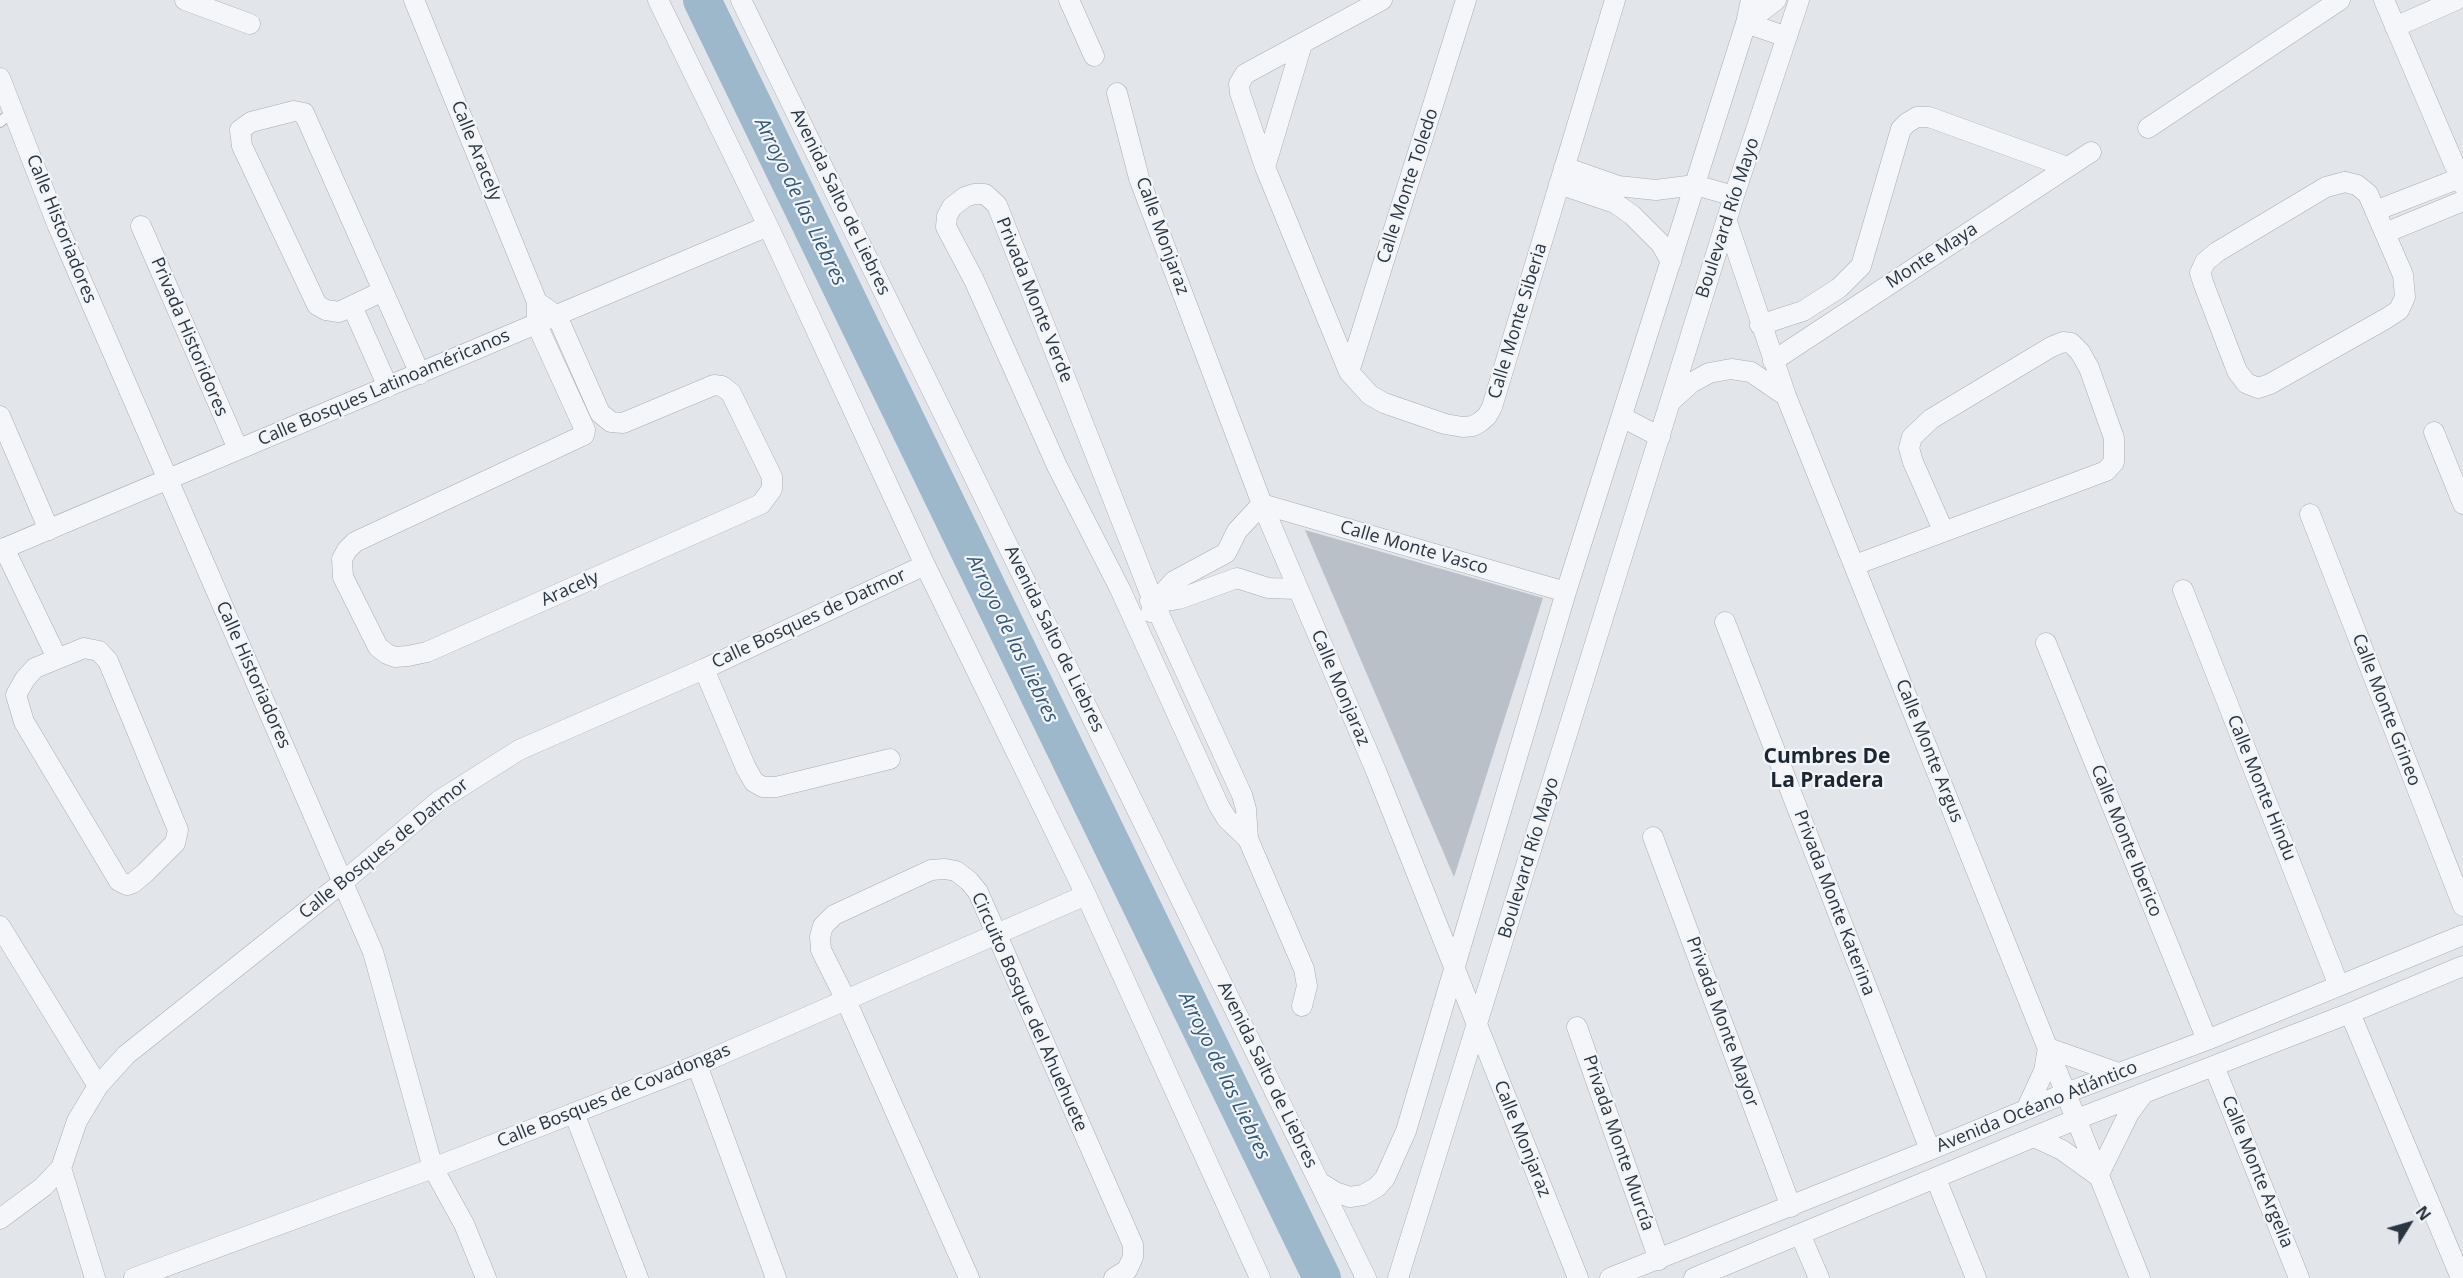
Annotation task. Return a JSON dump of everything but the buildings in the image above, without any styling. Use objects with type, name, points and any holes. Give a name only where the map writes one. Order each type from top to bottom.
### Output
[{"type":"street","points":[[185,0],[250,24]]},
{"type":"street","name":"Calle Aracely","points":[[414,0],[537,302],[537,325]]},
{"type":"street","points":[[658,0],[768,226],[925,564],[1086,894],[1260,1278]]},
{"type":"street","name":"Avenida Salto de Liebres","points":[[741,0],[1366,1278]]},
{"type":"street","points":[[1069,0],[1095,56]]},
{"type":"street","name":"Calle Monte Siberia","points":[[1382,0],[1245,74],[1239,84],[1240,93],[1265,167],[1349,372],[1358,385],[1377,399],[1445,424],[1463,427],[1473,426],[1487,416],[1615,0]]},
{"type":"street","name":"Calle Monte Toledo","points":[[1349,372],[1466,0]]},
{"type":"street","points":[[1319,1182],[1335,1192],[1350,1197],[1377,1187],[1385,1178],[1406,1131],[1566,592],[1746,23],[1751,0]]},
{"type":"street","points":[[1746,23],[1776,0]]},
{"type":"street","name":"Boulevard Río Mayo","points":[[1398,1278],[1734,196],[1799,0]]},
{"type":"street","points":[[2148,128],[2340,0]]},
{"type":"street","points":[[2375,211],[2462,182],[2456,149],[2384,0]]},
{"type":"street","points":[[2396,27],[2456,0]]},
{"type":"street","points":[[1746,23],[1787,37]]},
{"type":"street","points":[[1265,167],[1302,44]]},
{"type":"street","name":"Calle Historiadores","points":[[0,78],[6,116],[57,224],[373,952],[433,1168],[464,1224],[486,1278]]},
{"type":"street","name":"Calle Monjaraz","points":[[1117,93],[1139,178],[1262,504],[1376,771],[1578,1278]]},
{"type":"street","points":[[383,291],[339,312],[326,310],[317,305],[242,146],[240,130],[251,122],[294,111],[304,113],[420,374]]},
{"type":"street","points":[[1760,325],[1803,310],[1839,288],[1861,266],[1901,129],[1917,117],[1929,117],[2067,167]]},
{"type":"street","name":"Monte Maya","points":[[1773,361],[2091,152]]},
{"type":"street","points":[[1562,175],[1637,189],[1676,189],[1695,185],[1734,196]]},
{"type":"street","points":[[1562,175],[1615,203],[1632,215],[1654,236],[1671,262]]},
{"type":"street","points":[[2345,182],[2357,185],[2368,194],[2385,233],[2403,275],[2405,297],[2399,309],[2270,384],[2258,388],[2246,382],[2237,371],[2204,285],[2200,273],[2205,262],[2217,252],[2326,188],[2345,182]]},
{"type":"street","name":"Privada Monte Verde","points":[[1248,839],[1227,819],[1219,806],[1120,589],[1057,466],[974,280],[946,227],[947,216],[952,207],[965,197],[985,194],[997,205],[1154,603],[1242,795],[1246,810],[1248,839],[1304,969],[1307,986],[1302,1006]]},
{"type":"street","points":[[2385,233],[2463,201]]},
{"type":"street","name":"Calle Monte Argus","points":[[1727,222],[1760,325],[1786,396],[2140,1278]]},
{"type":"street","name":"Privada Historidores","points":[[141,226],[238,449]]},
{"type":"street","name":"Calle Bosques Latinoaméricanos","points":[[2,549],[768,226]]},
{"type":"street","points":[[1839,288],[1854,307]]},
{"type":"street","points":[[537,302],[557,316]]},
{"type":"street","points":[[352,306],[388,387]]},
{"type":"street","name":"Aracely","points":[[537,325],[585,430],[581,439],[355,542],[346,550],[342,559],[343,577],[378,647],[396,657],[427,652],[761,504],[770,495],[772,477],[731,393],[722,386],[714,385],[623,423],[611,422],[600,413],[557,316]]},
{"type":"street","points":[[1855,565],[2093,478],[2106,471],[2114,462],[2114,438],[2089,368],[2080,352],[2071,343],[2063,342],[2051,347],[1930,419],[1911,436],[1910,448],[1913,462],[1943,531]]},
{"type":"street","points":[[1671,401],[1692,383],[1709,373],[1731,369],[1751,372],[1786,396]]},
{"type":"street","points":[[0,416],[49,530]]},
{"type":"street","points":[[1622,417],[1660,437]]},
{"type":"street","points":[[2434,432],[2463,504]]},
{"type":"street","points":[[1262,504],[1237,531],[1227,553],[1228,567],[1237,578],[1268,588],[1297,589]]},
{"type":"street","name":"Calle Monte Vasco","points":[[1262,504],[1566,592]]},
{"type":"street","name":"Calle Monte Grineo","points":[[2310,514],[2463,906]]},
{"type":"street","points":[[2,549],[57,658]]},
{"type":"street","points":[[1141,635],[1154,603],[1174,580],[1227,553]]},
{"type":"street","name":"Calle Bosques de Datmor","points":[[0,1219],[43,1187],[61,1168],[77,1121],[98,1086],[126,1055],[343,882],[440,800],[519,750],[704,669],[925,564]]},
{"type":"street","points":[[1120,589],[1154,603],[1179,599],[1237,578]]},
{"type":"street","name":"Calle Monte Hindu","points":[[2182,590],[2338,986]]},
{"type":"street","name":"Privada Monte Katerina","points":[[1725,622],[1930,1150]]},
{"type":"street","name":"Calle Monte Iberico","points":[[2046,643],[2207,1040]]},
{"type":"street","points":[[84,648],[92,648],[99,651],[108,661],[178,830],[175,843],[133,883],[127,885],[119,881],[24,722],[16,695],[25,679],[35,668],[57,658],[84,648]]},
{"type":"street","points":[[704,669],[746,768],[754,782],[763,788],[777,787],[890,759]]},
{"type":"street","name":"Privada Monte Mayor","points":[[1653,837],[1791,1207]]},
{"type":"street","name":"Circuito Bosque del Ahuehuete","points":[[969,1278],[821,950],[820,938],[823,926],[834,915],[931,870],[945,868],[969,881],[978,892],[1133,1245],[1133,1257],[1126,1270],[1114,1278]]},
{"type":"street","name":"Calle Bosques de Covadongas","points":[[134,1278],[433,1168],[697,1065],[1086,894]]},
{"type":"street","points":[[0,926],[98,1086]]},
{"type":"street","name":"Avenida Océano Atlántico","points":[[1610,1278],[1791,1207],[2066,1093],[2207,1040],[2463,935]]},
{"type":"street","name":"Avenida Océano Atlántico","points":[[1694,1278],[2077,1119],[2350,1013],[2463,966]]},
{"type":"street","points":[[2350,1013],[2461,1278]]},
{"type":"street","name":"Privada Monte Murcía","points":[[1577,1027],[1659,1260]]},
{"type":"street","points":[[2026,1110],[2044,1071],[2048,1048],[2118,1073]]},
{"type":"street","points":[[697,1065],[777,1278]]},
{"type":"street","name":"Calle Monte Argelia","points":[[2214,1066],[2299,1278]]},
{"type":"street","points":[[2034,1137],[2062,1150],[2098,1176],[2129,1113],[2144,1093]]},
{"type":"street","points":[[574,1113],[638,1278]]},
{"type":"street","points":[[61,1168],[95,1278]]},
{"type":"street","points":[[1936,1179],[1976,1278]]},
{"type":"street","points":[[1800,1234],[1819,1278]]},
{"type":"waterway","name":"Arroyo de las Liebres","points":[[702,0],[1322,1278]]},
{"type":"district","name":"Cumbres De La Pradera","points":[[1827,769]]}]
